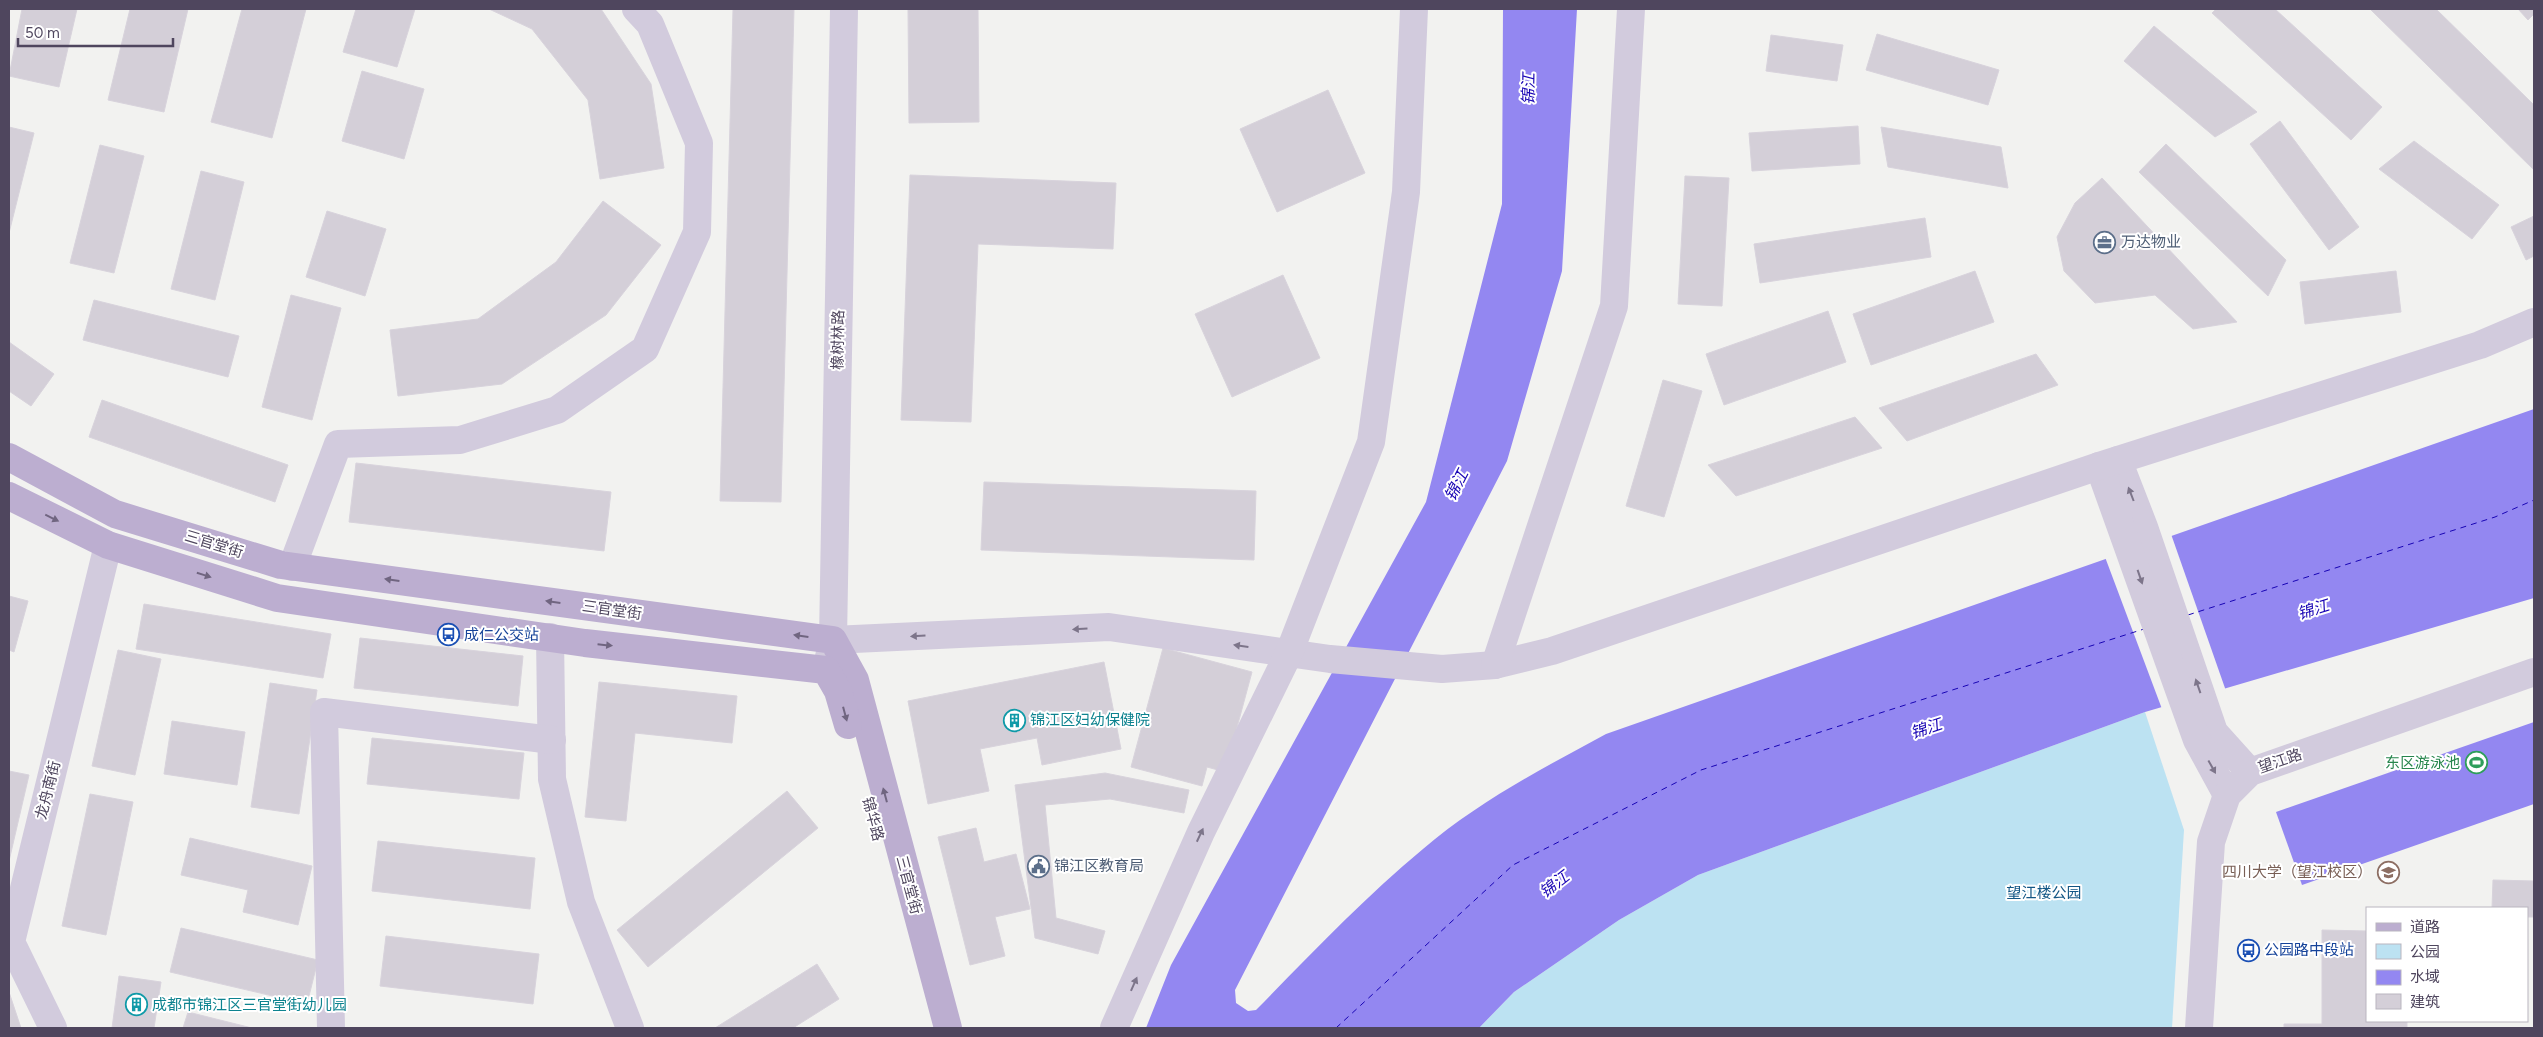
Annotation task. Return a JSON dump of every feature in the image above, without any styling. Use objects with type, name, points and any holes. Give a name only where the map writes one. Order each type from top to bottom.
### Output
[{"type":"main road","name":"三官堂街","points":[[9,457],[115,514],[292,567],[832,640],[855,680],[948,1028]]},
{"type":"main road","points":[[9,496],[108,545],[277,598],[585,643],[826,670]]},
{"type":"main road","name":"锦华路","points":[[826,670],[838,691],[931,1028]]},
{"type":"street","points":[[292,567],[338,444],[460,440],[557,410],[645,349],[697,232],[698,143],[650,24],[636,9]]},
{"type":"street","name":"橡树林路","points":[[826,670],[832,640],[844,9]]},
{"type":"street","points":[[1114,1028],[1201,832],[1289,653],[1371,442],[1406,192],[1414,9]]},
{"type":"street","points":[[1495,665],[1614,306],[1631,9]]},
{"type":"street","points":[[832,640],[1109,627],[1330,659],[1442,669],[1495,665],[1562,648],[2109,463],[2480,345],[2534,322]]},
{"type":"street","points":[[2109,463],[2227,795]]},
{"type":"street","name":"龙舟南街","points":[[53,1028],[10,942],[108,545]]},
{"type":"street","points":[[550,637],[552,780],[581,902],[630,1028]]},
{"type":"street","name":"望江路","points":[[2199,1028],[2211,842],[2227,795],[2250,772],[2534,672]]},
{"type":"street","points":[[331,1028],[324,712],[552,740]]},
{"type":"street","points":[[2206,736],[2250,772]]},
{"type":"green space","name":"望江楼公园","points":[[2145,712],[2184,830],[2172,1028],[1479,1028],[1514,992],[1619,920],[1698,875]]},
{"type":"water","name":"锦江","points":[[1503,9],[1577,9],[1562,271],[1507,461],[1235,990],[1236,1003],[1248,1011],[1256,1010],[1358,907],[1444,832],[1488,801],[1606,734],[2534,409],[2534,598],[2145,712],[1698,875],[1619,920],[1514,992],[1479,1028],[1146,1028],[1171,965],[1426,502],[1502,204]]},
{"type":"water","name":"东区游泳池","points":[[2534,722],[2534,804],[2302,885],[2276,812]]},
{"type":"pier","points":[[2171,534],[2226,691],[2162,709],[2105,557]]},
{"type":"building","points":[[22,9],[77,9],[59,87],[9,76]]},
{"type":"building","points":[[130,9],[188,9],[164,112],[108,100]]},
{"type":"building","points":[[242,9],[306,9],[272,138],[211,122]]},
{"type":"building","points":[[356,9],[415,9],[397,67],[343,52]]},
{"type":"building","points":[[489,9],[601,9],[651,84],[664,168],[600,179],[588,100],[532,29]]},
{"type":"building","points":[[733,9],[794,9],[781,502],[720,501]]},
{"type":"building","points":[[908,9],[978,9],[979,122],[909,123]]},
{"type":"building","points":[[2216,9],[2275,9],[2382,107],[2351,140],[2212,13]]},
{"type":"building","points":[[2370,9],[2436,9],[2534,105],[2534,170]]},
{"type":"building","points":[[2518,9],[2534,9],[2534,14],[2528,20]]},
{"type":"building","points":[[2154,26],[2257,112],[2215,137],[2124,61]]},
{"type":"building","points":[[1877,34],[1999,70],[1988,105],[1866,70]]},
{"type":"building","points":[[1771,35],[1843,45],[1837,81],[1766,71]]},
{"type":"building","points":[[362,71],[424,89],[404,159],[342,141]]},
{"type":"building","points":[[1328,90],[1365,173],[1277,212],[1240,129]]},
{"type":"building","points":[[2280,121],[2359,227],[2329,250],[2250,144]]},
{"type":"building","points":[[1858,126],[1860,164],[1752,171],[1749,133]]},
{"type":"building","points":[[9,127],[34,133],[9,233]]},
{"type":"building","points":[[1881,127],[2001,147],[2008,188],[1888,167]]},
{"type":"building","points":[[2414,141],[2499,205],[2472,239],[2379,169]]},
{"type":"building","points":[[2166,144],[2286,260],[2268,296],[2139,172]]},
{"type":"building","points":[[100,145],[144,156],[114,273],[70,263]]},
{"type":"building","points":[[201,171],[244,182],[215,300],[171,289]]},
{"type":"building","points":[[910,175],[1116,183],[1113,249],[978,244],[971,422],[901,420]]},
{"type":"building","points":[[1685,176],[1729,178],[1722,306],[1678,304]]},
{"type":"building","points":[[2102,178],[2237,322],[2193,329],[2155,295],[2095,303],[2064,271],[2057,237],[2075,203]]},
{"type":"building","points":[[603,201],[661,245],[606,315],[502,384],[398,396],[390,330],[478,319],[556,262]]},
{"type":"building","points":[[327,211],[386,229],[365,296],[306,277]]},
{"type":"building","points":[[2534,216],[2534,256],[2526,260],[2511,227]]},
{"type":"building","points":[[1925,218],[1931,257],[1760,283],[1754,244]]},
{"type":"building","points":[[1975,271],[1994,322],[1871,365],[1853,314]]},
{"type":"building","points":[[2396,271],[2401,312],[2305,324],[2300,282]]},
{"type":"building","points":[[1283,275],[1320,358],[1232,397],[1195,314]]},
{"type":"building","points":[[291,295],[341,308],[312,420],[262,407]]},
{"type":"building","points":[[94,300],[239,336],[228,377],[83,340]]},
{"type":"building","points":[[1828,311],[1846,362],[1724,405],[1706,354]]},
{"type":"building","points":[[9,342],[54,374],[31,406],[9,391]]},
{"type":"building","points":[[2036,354],[2058,385],[1907,441],[1879,408]]},
{"type":"building","points":[[1663,380],[1702,391],[1664,517],[1626,506]]},
{"type":"building","points":[[102,400],[288,465],[275,502],[89,437]]},
{"type":"building","points":[[1855,417],[1882,448],[1736,496],[1708,465]]},
{"type":"building","points":[[356,463],[611,492],[604,551],[349,522]]},
{"type":"building","points":[[984,482],[1256,491],[1254,560],[981,550]]},
{"type":"building","points":[[9,596],[28,601],[14,652],[9,650]]},
{"type":"building","points":[[144,604],[331,634],[323,678],[136,649]]},
{"type":"building","points":[[360,638],[523,656],[518,706],[354,688]]},
{"type":"building","points":[[1163,648],[1252,672],[1225,772],[1207,767],[1202,786],[1131,767]]},
{"type":"building","points":[[118,650],[161,659],[135,775],[92,766]]},
{"type":"building","name":"锦江区妇幼保健院","points":[[1104,662],[1121,749],[1042,765],[1037,738],[980,749],[989,791],[928,804],[908,701]]},
{"type":"building","points":[[599,682],[737,696],[732,743],[635,733],[626,821],[585,817]]},
{"type":"building","points":[[270,683],[317,690],[299,814],[251,807]]},
{"type":"building","points":[[172,721],[245,732],[237,785],[164,774]]},
{"type":"building","points":[[372,738],[524,753],[519,799],[367,784]]},
{"type":"building","points":[[9,771],[29,775],[9,861]]},
{"type":"building","name":"锦江区教育局","points":[[1105,773],[1189,790],[1184,813],[1110,799],[1045,805],[1056,918],[1105,931],[1098,954],[1035,938],[1015,785]]},
{"type":"building","points":[[787,791],[818,828],[648,967],[617,930]]},
{"type":"building","points":[[90,794],[133,802],[106,935],[62,926]]},
{"type":"building","points":[[976,828],[984,862],[1016,854],[1030,909],[995,917],[1005,956],[970,965],[938,837]]},
{"type":"building","points":[[190,838],[312,866],[298,925],[243,912],[248,890],[181,875]]},
{"type":"building","points":[[378,841],[535,858],[530,909],[372,891]]},
{"type":"building","points":[[2493,880],[2534,881],[2534,917],[2528,917],[2528,907],[2492,907]]},
{"type":"building","points":[[181,928],[318,960],[307,1004],[170,972]]},
{"type":"building","points":[[2322,930],[2366,931],[2366,1022],[2407,1022],[2407,1028],[2284,1028],[2284,1024],[2322,1024]]},
{"type":"building","points":[[386,936],[539,954],[533,1004],[380,986]]},
{"type":"building","points":[[817,964],[839,999],[793,1028],[715,1028]]},
{"type":"building","name":"成都市锦江区三官堂街幼儿园","points":[[119,976],[161,982],[154,1028],[112,1028]]},
{"type":"building","points":[[9,992],[21,1028],[9,1028]]},
{"type":"building","points":[[188,1012],[252,1028],[183,1028]]},
{"type":"ferry route","points":[[2188,615],[2495,517],[2534,500]]},
{"type":"ferry route","points":[[1336,1028],[1513,865],[1701,770],[2144,629]]},
{"type":"place","name":"万达物业","points":[[2105,242]]},
{"type":"place","name":"成仁公交站","points":[[448,635]]},
{"type":"place","name":"锦江区妇幼保健院","points":[[1014,720]]},
{"type":"place","name":"东区游泳池","points":[[2476,763]]},
{"type":"place","name":"锦江区教育局","points":[[1038,866]]},
{"type":"place","name":"四川大学（望江校区）","points":[[2388,872]]},
{"type":"place","name":"公园路中段站","points":[[2248,950]]},
{"type":"place","name":"成都市锦江区三官堂街幼儿园","points":[[136,1005]]}]
